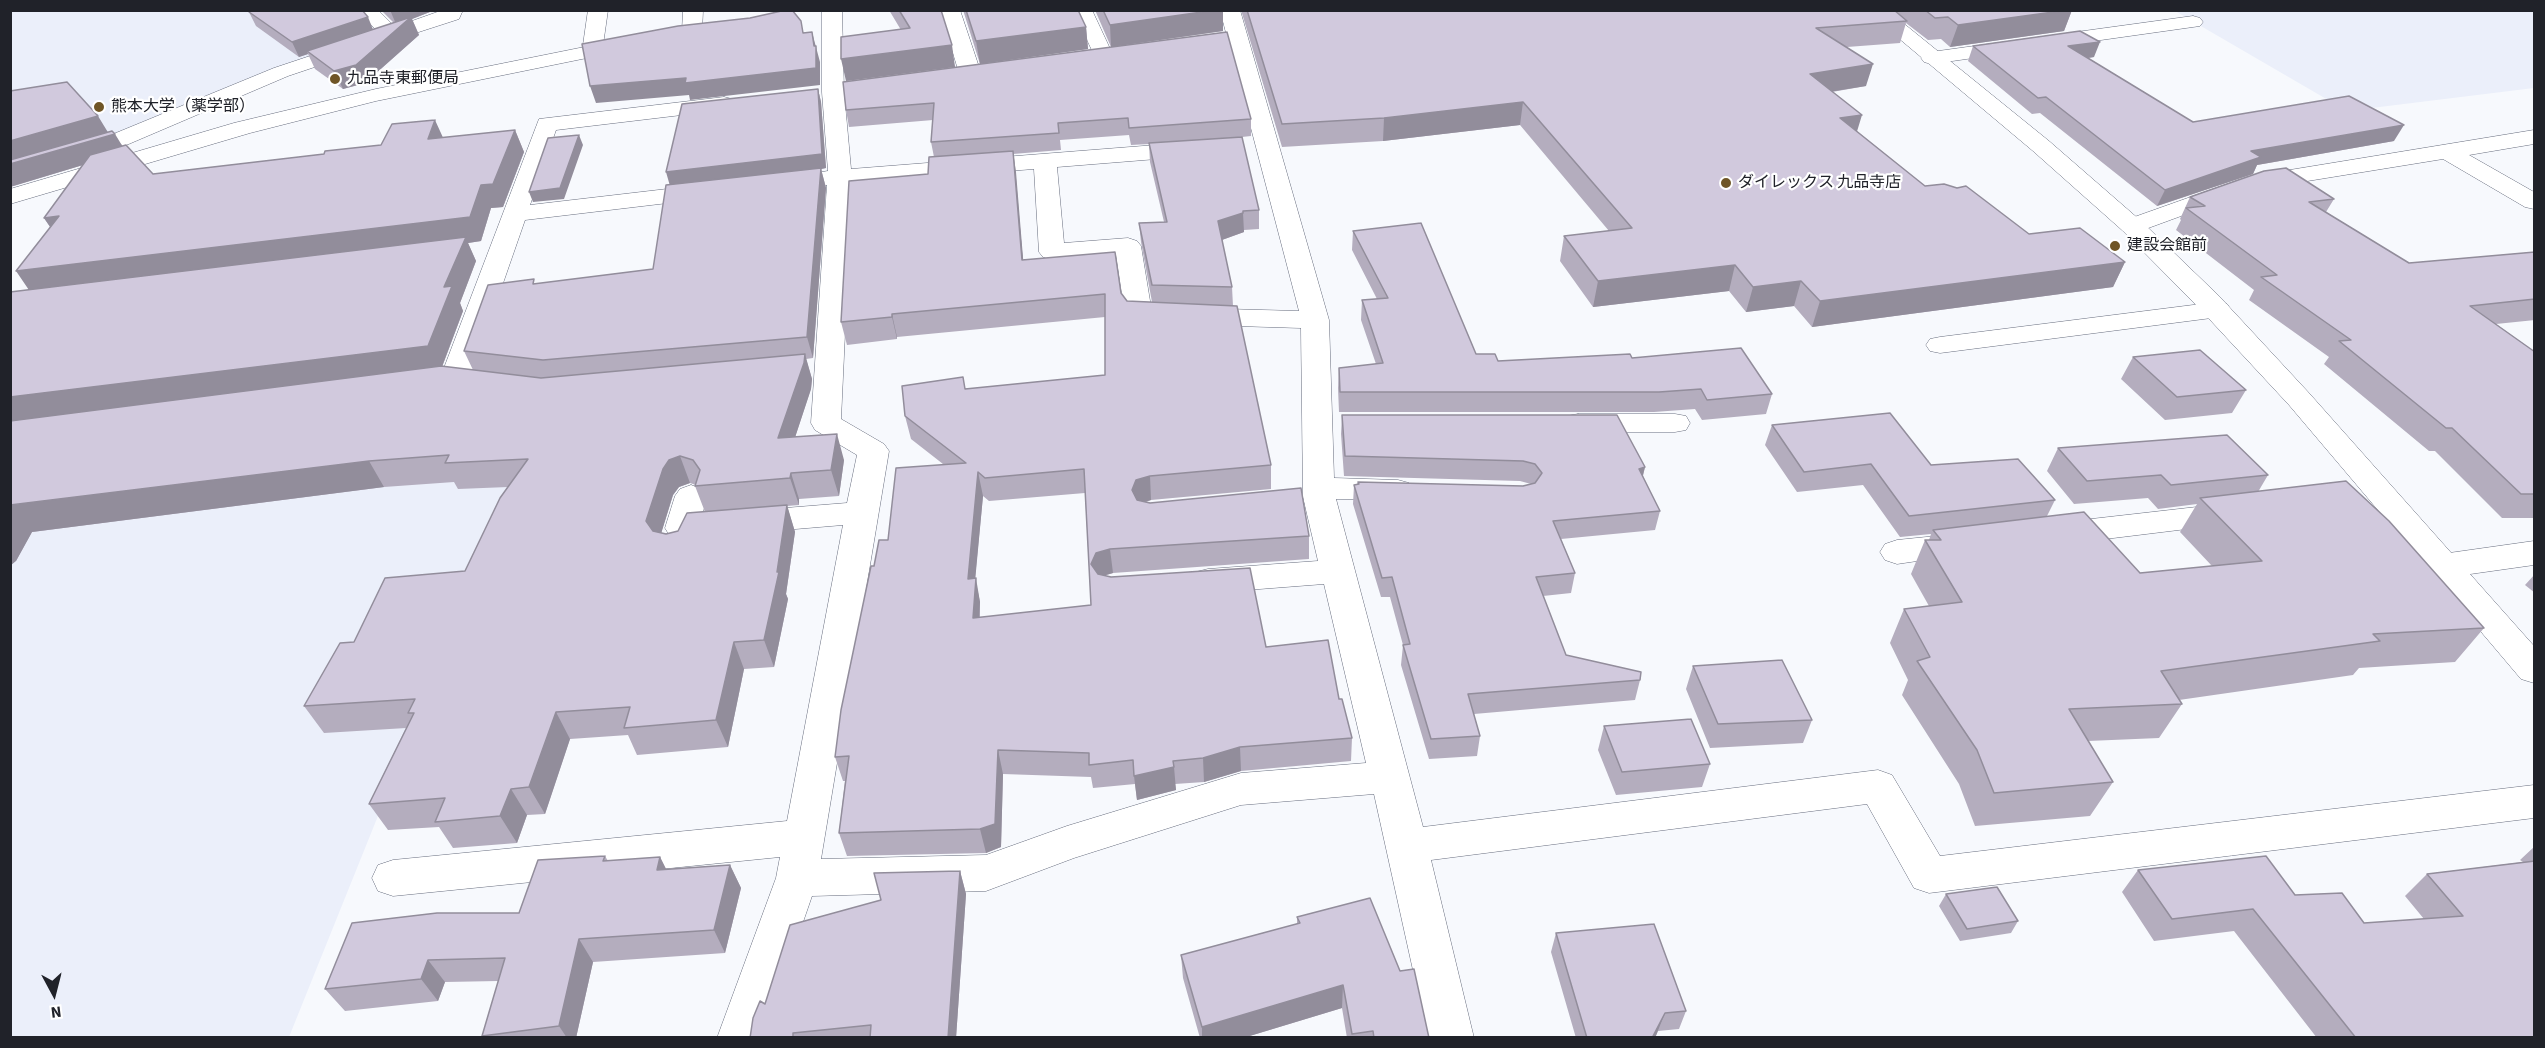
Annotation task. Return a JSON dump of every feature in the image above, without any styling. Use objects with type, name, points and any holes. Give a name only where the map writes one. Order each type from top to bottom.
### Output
[{"type":"street","points":[[367,10],[391,35]]},
{"type":"street","points":[[10,174],[102,147],[281,72],[452,15],[453,10]]},
{"type":"street","points":[[592,52],[598,10]]},
{"type":"street","points":[[740,1038],[797,878],[873,451],[826,423],[818,368],[840,176],[833,92],[832,10]]},
{"type":"street","points":[[950,10],[970,73]]},
{"type":"street","points":[[1082,10],[1103,55]]},
{"type":"street","points":[[1874,10],[2041,146],[2132,226],[2217,310],[2299,399],[2442,566],[2535,669]]},
{"type":"street","points":[[670,36],[692,21],[714,27]]},
{"type":"street","points":[[1931,58],[2193,22]]},
{"type":"street","points":[[1227,30],[1243,146],[1315,320],[1329,423],[1319,492],[1407,846],[1451,1038]]},
{"type":"street","points":[[10,197],[242,128],[376,94],[648,40]]},
{"type":"street","points":[[1081,58],[1125,52]]},
{"type":"street","points":[[947,76],[992,70]]},
{"type":"street","points":[[487,385],[442,382],[491,249],[515,214],[548,124],[750,101]]},
{"type":"street","points":[[2132,226],[2247,184],[2531,140]]},
{"type":"street","points":[[794,182],[840,176],[1243,146]]},
{"type":"street","points":[[2448,152],[2535,202]]},
{"type":"street","points":[[1045,160],[1052,252],[1128,246],[1139,315],[1315,320]]},
{"type":"street","points":[[515,214],[736,188]]},
{"type":"street","points":[[1940,345],[2217,310]]},
{"type":"street","points":[[1556,423],[1675,423]]},
{"type":"street","points":[[1286,500],[1319,492],[1425,491]]},
{"type":"street","points":[[691,496],[679,538],[862,513]]},
{"type":"street","points":[[2347,501],[2383,497]]},
{"type":"street","points":[[2027,537],[2264,510]]},
{"type":"street","points":[[1897,552],[1991,542]]},
{"type":"street","points":[[2442,566],[2535,553]]},
{"type":"street","points":[[1172,583],[1338,571]]},
{"type":"street","points":[[797,878],[986,873],[1067,843],[1241,789],[1390,777]]},
{"type":"street","points":[[1407,846],[1878,786],[1929,875],[2535,802]]},
{"type":"street","points":[[393,878],[804,837]]},
{"type":"shaded area","name":"熊本大学（薬学部）","points":[[11,11],[348,11],[373,37],[88,148],[11,170]]},
{"type":"shaded area","points":[[2175,11],[2534,11],[2534,88],[2347,111]]},
{"type":"shaded area","points":[[545,401],[289,1037],[11,1037],[10,444]]},
{"type":"building","points":[[254,10],[362,10],[368,17],[292,42],[249,12]]},
{"type":"building","points":[[792,10],[801,21],[803,33],[812,32],[814,46],[816,46],[816,68],[685,83],[686,78],[590,86],[582,44],[678,26],[750,18]]},
{"type":"building","points":[[899,10],[941,10],[952,45],[841,59],[841,37],[910,28]]},
{"type":"building","points":[[966,10],[1078,10],[1086,27],[976,41]]},
{"type":"building","points":[[1103,10],[1216,10],[1110,25]]},
{"type":"building","points":[[1247,10],[1894,10],[1907,21],[1816,28],[1873,64],[1810,74],[1862,115],[1840,118],[1925,186],[1944,184],[1957,188],[1966,186],[2029,234],[2080,228],[2125,262],[1820,301],[1801,281],[1753,287],[1735,265],[1598,281],[1564,236],[1632,228],[1523,102],[1384,118],[1282,124]]},
{"type":"building","points":[[1925,10],[2068,10],[1958,25],[1948,17],[1935,18]]},
{"type":"building","points":[[411,17],[356,65],[334,71],[307,51]]},
{"type":"building","points":[[2080,31],[2100,42],[2068,46],[2193,122],[2349,96],[2404,125],[2251,151],[2261,157],[2165,190],[2046,97],[2038,98],[1973,46]]},
{"type":"building","points":[[1227,32],[1251,119],[1129,128],[1128,118],[1058,123],[1059,133],[931,142],[934,103],[846,110],[843,82]]},
{"type":"building","points":[[67,82],[98,116],[10,141],[10,91]]},
{"type":"building","points":[[818,89],[822,154],[666,172],[682,104]]},
{"type":"building","points":[[435,120],[428,139],[515,130],[493,184],[481,185],[470,217],[16,271],[59,216],[44,218],[90,155],[126,145],[153,174],[381,145],[392,124]]},
{"type":"building","points":[[112,131],[115,134],[10,164],[10,160]]},
{"type":"building","points":[[579,135],[560,188],[529,192],[548,138]]},
{"type":"building","points":[[1242,137],[1259,210],[1243,211],[1243,213],[1218,221],[1232,287],[1152,285],[1139,223],[1167,222],[1149,143]]},
{"type":"building","points":[[1013,151],[1022,260],[1115,252],[1121,293],[1127,301],[1237,306],[1271,465],[1150,476],[1136,480],[1132,490],[1137,500],[1150,503],[1301,488],[1309,536],[1110,549],[1096,553],[1091,564],[1098,574],[1111,577],[1250,568],[1266,647],[1328,640],[1339,699],[1342,699],[1352,738],[1240,747],[1203,758],[1173,761],[1174,767],[1134,776],[1133,760],[1089,765],[1089,753],[998,750],[995,824],[980,829],[839,833],[849,756],[835,757],[841,710],[871,566],[874,566],[879,540],[888,540],[896,468],[966,463],[905,416],[902,386],[963,377],[965,389],[1105,375],[1105,294],[892,314],[892,317],[841,322],[849,181],[928,174],[929,157]],"holes":[[[1084,469],[1091,605],[973,618],[976,578],[968,579],[978,472],[985,478]]]},
{"type":"building","points":[[821,168],[807,337],[543,360],[464,351],[488,285],[534,279],[533,284],[653,269],[666,185]]},
{"type":"building","points":[[2286,168],[2334,199],[2309,202],[2409,263],[2535,252],[2535,299],[2470,306],[2535,352],[2535,494],[2521,494],[2452,428],[2446,428],[2339,341],[2351,340],[2261,277],[2277,275],[2186,208],[2205,206],[2190,197],[2264,171]]},
{"type":"building","points":[[1421,223],[1476,354],[1495,354],[1498,361],[1630,354],[1632,358],[1741,348],[1772,394],[1707,400],[1701,389],[1659,392],[1340,392],[1339,368],[1383,363],[1362,300],[1388,298],[1353,231]]},
{"type":"building","points":[[466,237],[444,287],[452,286],[428,346],[10,397],[10,292]]},
{"type":"building","points":[[2200,350],[2246,390],[2177,397],[2133,357]]},
{"type":"building","points":[[805,354],[804,363],[778,438],[837,434],[831,470],[791,473],[790,478],[695,486],[700,470],[693,460],[680,456],[669,460],[663,469],[646,521],[653,531],[666,534],[678,531],[687,513],[787,505],[777,572],[779,572],[764,640],[734,642],[716,720],[624,728],[630,707],[556,712],[529,787],[511,789],[500,816],[435,822],[445,798],[369,804],[414,713],[408,713],[415,699],[304,706],[340,643],[354,642],[385,578],[465,571],[500,498],[528,459],[445,463],[449,455],[369,461],[10,505],[10,421],[441,366],[541,378]]},
{"type":"building","points":[[1890,413],[1931,465],[2018,459],[2055,500],[1909,516],[1871,464],[1804,472],[1772,425]]},
{"type":"building","points":[[1342,415],[1617,415],[1645,467],[1639,469],[1660,511],[1553,521],[1575,573],[1536,577],[1566,655],[1641,672],[1640,680],[1468,694],[1480,736],[1431,739],[1403,645],[1410,644],[1392,577],[1382,578],[1354,485],[1359,484],[1358,482],[1523,486],[1535,483],[1542,473],[1535,464],[1523,461],[1345,456]]},
{"type":"building","points":[[2227,435],[2268,475],[2171,485],[2161,475],[2087,481],[2058,448]]},
{"type":"building","points":[[2346,481],[2389,521],[2484,628],[2373,634],[2380,641],[2161,671],[2182,704],[2069,709],[2113,782],[1994,793],[1977,750],[1917,661],[1930,657],[1904,609],[1962,602],[1925,540],[1941,540],[1933,530],[2084,512],[2140,573],[2262,561],[2200,498]]},
{"type":"building","points":[[1782,660],[1812,720],[1718,724],[1693,666]]},
{"type":"building","points":[[1691,719],[1710,764],[1622,772],[1604,726]]},
{"type":"building","points":[[605,856],[603,861],[660,857],[657,870],[730,865],[714,930],[579,939],[559,1026],[482,1036],[505,958],[428,960],[421,979],[325,989],[352,923],[437,913],[519,913],[538,860]]},
{"type":"building","points":[[2266,856],[2295,895],[2342,893],[2364,923],[2463,916],[2427,874],[2535,861],[2535,1038],[2356,1038],[2253,909],[2172,919],[2138,870]]},
{"type":"building","points":[[960,871],[948,1038],[870,1038],[871,1025],[793,1033],[793,1038],[750,1038],[753,1018],[760,1001],[765,1004],[790,925],[881,900],[874,873]]},
{"type":"building","points":[[1997,887],[2018,921],[1967,929],[1946,894]]},
{"type":"building","points":[[1370,898],[1400,971],[1414,969],[1429,1038],[1374,1038],[1373,1031],[1352,1034],[1343,985],[1202,1027],[1181,955],[1300,923],[1297,917]]},
{"type":"building","points":[[1654,924],[1686,1011],[1665,1013],[1652,1038],[1587,1038],[1556,933]]},
{"type":"place","name":"九品寺東郵便局","points":[[335,79]]},
{"type":"place","name":"熊本大学（薬学部）","points":[[99,107]]},
{"type":"place","name":"ダイレックス 九品寺店","points":[[1726,183]]},
{"type":"place","name":"建設会館前","points":[[2115,246]]}]
